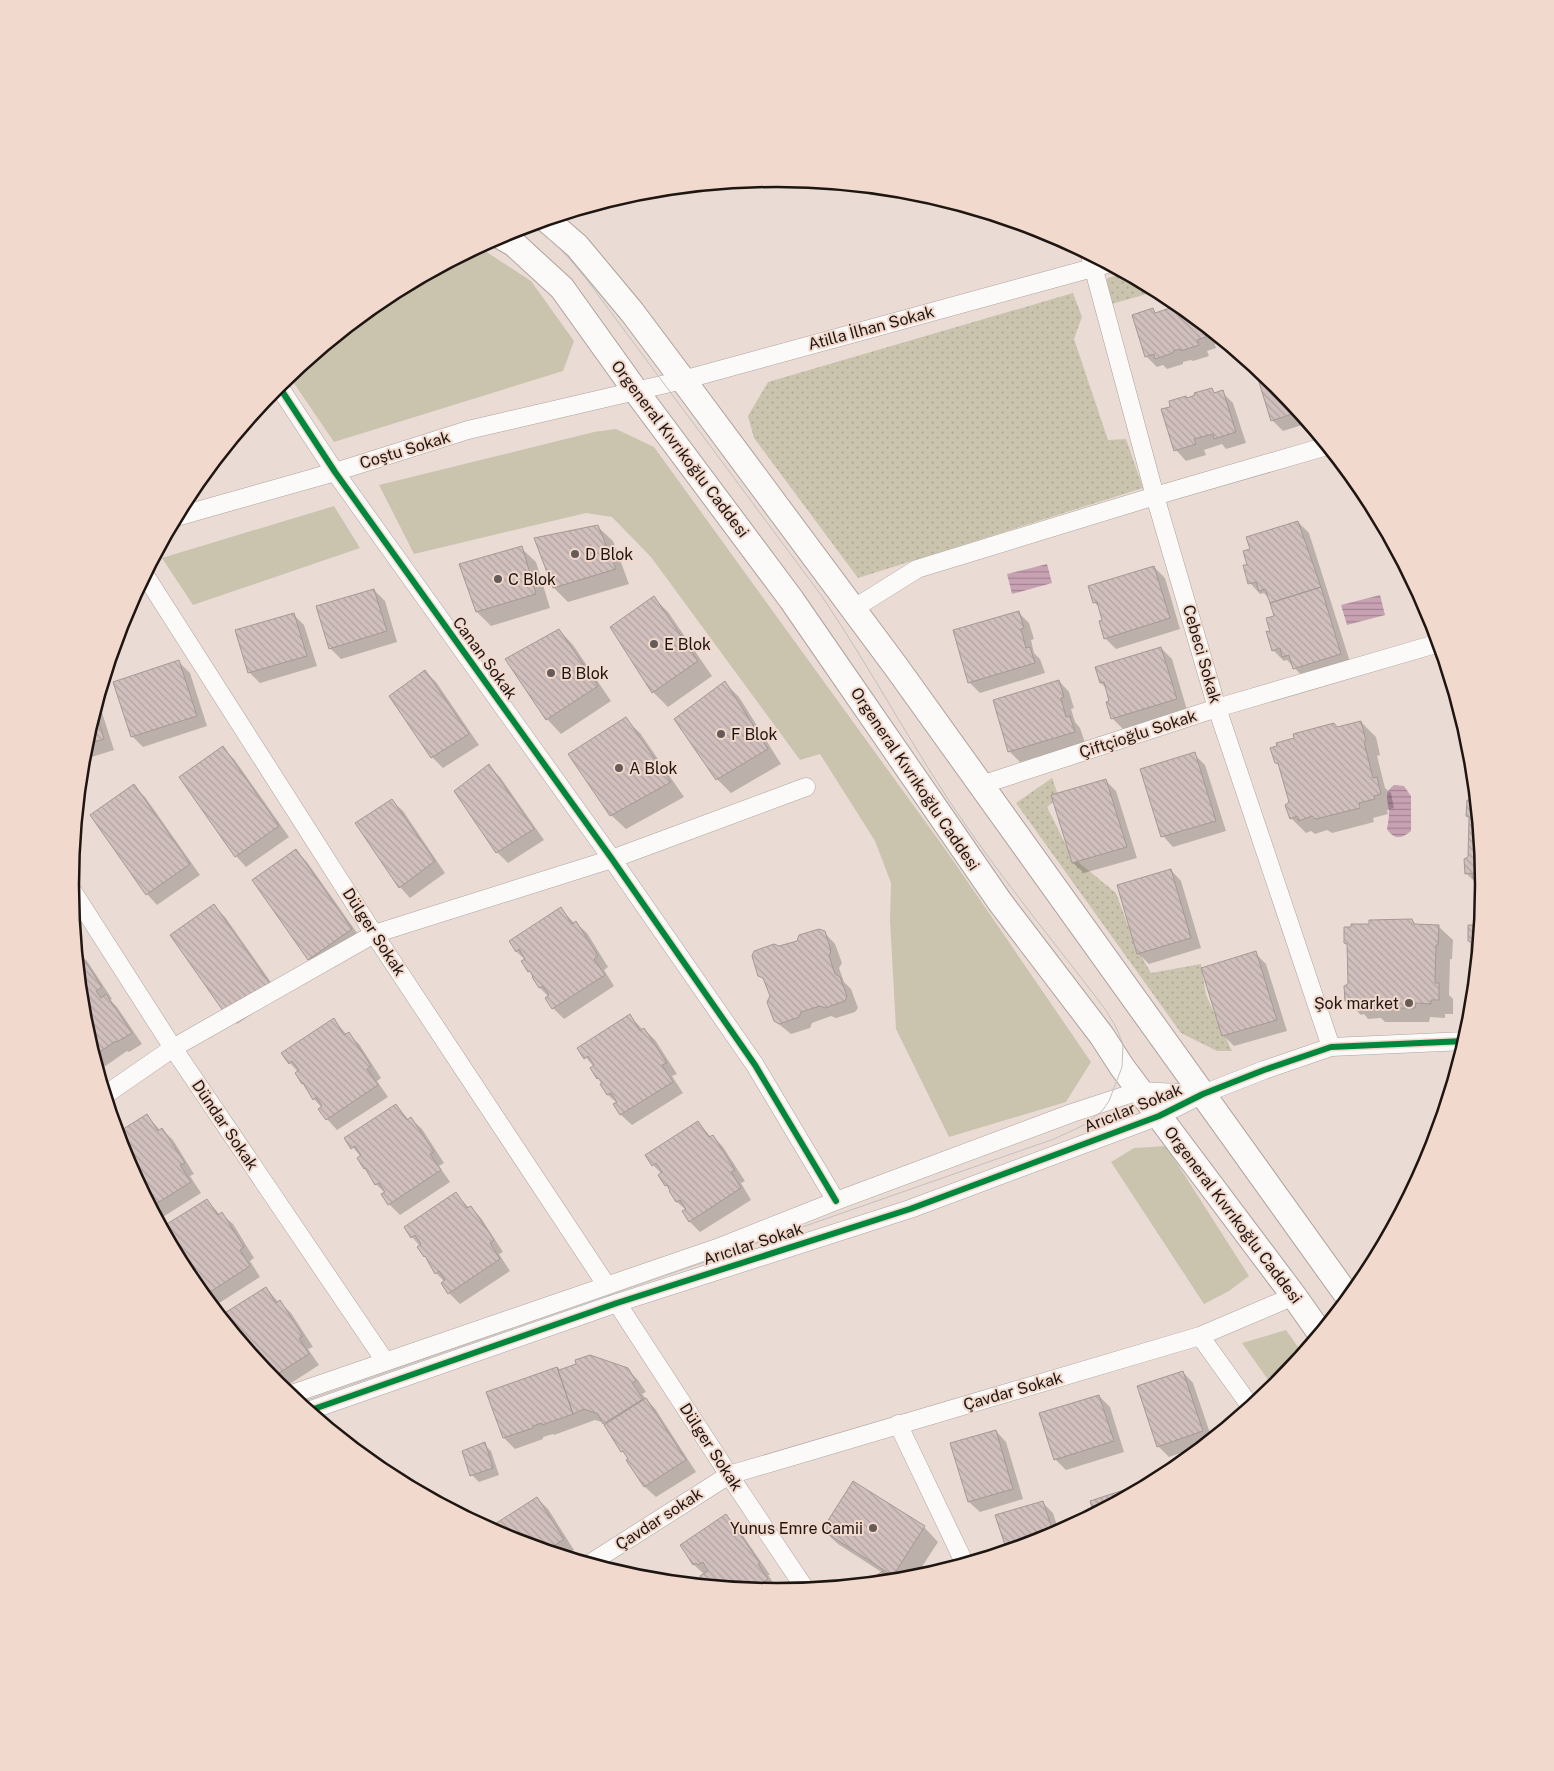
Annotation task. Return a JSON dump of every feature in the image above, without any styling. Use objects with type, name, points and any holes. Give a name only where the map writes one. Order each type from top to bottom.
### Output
[{"type":"main road","points":[[551,225],[577,246],[632,312],[683,380],[981,785],[1345,1292]]},
{"type":"main road","name":"Orgeneral Kıvrıkoğlu Caddesi","points":[[508,241],[562,288],[635,390],[791,599],[1000,902],[1102,1036],[1139,1091],[1317,1328]]},
{"type":"street","name":"Atilla İlhan Sokak","points":[[635,390],[683,380],[1093,263]]},
{"type":"street","name":"Cebeci Sokak","points":[[1098,266],[1156,496],[1217,708],[1331,1047]]},
{"type":"street","name":"Coştu Sokak","points":[[186,514],[335,472],[468,430],[635,390]]},
{"type":"street","name":"Canan Sokak","points":[[283,392],[335,472],[612,859],[755,1065],[836,1201]]},
{"type":"street","points":[[853,609],[917,569],[1321,448]]},
{"type":"street","name":"Dülger Sokak","points":[[149,581],[374,934],[606,1286]]},
{"type":"street","name":"Çiftçioğlu Sokak","points":[[981,785],[1217,708],[1432,645]]},
{"type":"street","points":[[110,1091],[173,1048],[374,934],[612,859],[806,787]]},
{"type":"street","name":"Dündar Sokak","points":[[79,902],[173,1048],[385,1361]]},
{"type":"street","name":"Arıcılar Sokak","points":[[315,1408],[617,1303],[910,1208],[1159,1116],[1203,1094],[1264,1070],[1331,1047],[1457,1041]]},
{"type":"street","points":[[297,1392],[717,1248],[836,1201],[1072,1113],[1139,1091],[1203,1094]]},
{"type":"street","name":"Çavdar Sokak","points":[[729,1475],[1200,1336],[1294,1296]]},
{"type":"street","name":"Dülger Sokak","points":[[617,1303],[801,1583]]},
{"type":"street","points":[[1200,1336],[1247,1401]]},
{"type":"street","points":[[898,1424],[963,1558]]},
{"type":"street","name":"Çavdar sokak","points":[[596,1560],[729,1475]]},
{"type":"shaded area","points":[[485,251],[531,281],[574,341],[563,371],[334,442],[293,382],[352,332],[389,305],[428,281]]},
{"type":"shaded area","points":[[1116,276],[1147,294],[1112,304],[1103,284],[1108,278]]},
{"type":"shaded area","points":[[1073,293],[1082,317],[1074,339],[1108,440],[1126,439],[1143,488],[858,578],[754,438],[748,416],[768,382]]},
{"type":"shaded area","points":[[616,429],[654,447],[948,853],[1091,1062],[1066,1102],[949,1137],[896,1029],[890,920],[891,883],[875,841],[820,754],[800,760],[651,557],[612,517],[586,513],[414,554],[379,485],[594,432]]},
{"type":"shaded area","points":[[334,506],[360,548],[193,605],[162,558]]},
{"type":"shaded area","points":[[1047,564],[1052,583],[1012,594],[1007,574]]},
{"type":"shaded area","points":[[1380,595],[1385,615],[1347,625],[1341,605]]},
{"type":"shaded area","points":[[1052,778],[1059,798],[1047,807],[1072,857],[1116,893],[1136,947],[1151,973],[1201,964],[1206,995],[1232,1051],[1217,1051],[1181,1033],[1016,803]]},
{"type":"shaded area","points":[[1394,785],[1404,786],[1411,796],[1411,831],[1401,837],[1395,837],[1387,829],[1389,812],[1387,794]]},
{"type":"shaded area","points":[[1166,1146],[1249,1276],[1229,1291],[1204,1304],[1111,1162],[1134,1148]]},
{"type":"shaded area","points":[[1286,1330],[1299,1349],[1269,1381],[1242,1343]]},
{"type":"building","points":[[1153,308],[1155,313],[1169,308],[1206,337],[1197,340],[1199,345],[1181,351],[1180,349],[1173,351],[1173,353],[1155,359],[1154,354],[1145,357],[1132,315]]},
{"type":"building","points":[[1258,381],[1292,414],[1271,421]]},
{"type":"building","points":[[1212,388],[1214,393],[1223,390],[1236,432],[1214,439],[1213,434],[1194,439],[1196,444],[1174,451],[1161,409],[1170,407],[1169,401],[1186,396],[1187,398],[1195,395],[1194,393]]},
{"type":"building","points":[[1298,521],[1321,587],[1270,603],[1265,589],[1259,591],[1256,582],[1248,584],[1243,565],[1247,565],[1243,551],[1250,549],[1246,537]]},
{"type":"building","name":"D Blok","points":[[598,525],[616,569],[553,588],[534,538]]},
{"type":"building","name":"C Blok","points":[[522,546],[536,594],[476,612],[459,564]]},
{"type":"building","points":[[1154,566],[1170,618],[1104,639],[1099,621],[1102,620],[1097,602],[1093,603],[1088,586]]},
{"type":"building","points":[[1321,587],[1341,654],[1293,669],[1289,655],[1282,657],[1280,648],[1272,651],[1266,631],[1270,632],[1266,618],[1274,616],[1270,603]]},
{"type":"building","points":[[374,589],[387,631],[329,649],[316,606]]},
{"type":"building","name":"E Blok","points":[[654,596],[698,661],[652,693],[610,627]]},
{"type":"building","points":[[1019,611],[1024,628],[1021,629],[1026,648],[1030,647],[1035,663],[968,683],[953,630]]},
{"type":"building","points":[[294,613],[307,656],[248,673],[235,630]]},
{"type":"building","name":"B Blok","points":[[559,629],[598,686],[546,720],[505,659]]},
{"type":"building","points":[[1161,647],[1177,699],[1111,719],[1106,702],[1109,701],[1104,682],[1100,683],[1095,667]]},
{"type":"building","points":[[179,660],[197,716],[131,737],[113,682]]},
{"type":"building","points":[[425,670],[469,734],[431,758],[389,696]]},
{"type":"building","points":[[1059,680],[1064,697],[1061,698],[1066,717],[1070,716],[1075,732],[1008,752],[993,700]]},
{"type":"building","name":"F Blok","points":[[725,681],[768,749],[716,780],[674,719]]},
{"type":"building","name":"A Blok","points":[[626,717],[671,782],[610,816],[568,754]]},
{"type":"building","points":[[1361,721],[1373,778],[1377,777],[1381,794],[1374,796],[1375,799],[1359,803],[1360,808],[1316,819],[1312,816],[1299,821],[1297,816],[1290,819],[1285,805],[1289,802],[1278,763],[1275,763],[1270,748],[1277,746],[1276,743],[1294,738],[1293,734],[1334,723],[1337,727]]},
{"type":"building","points":[[99,722],[104,739],[94,742]]},
{"type":"building","points":[[223,746],[279,826],[235,857],[179,777]]},
{"type":"building","points":[[1195,752],[1216,821],[1161,837],[1140,769]]},
{"type":"building","points":[[489,764],[534,829],[496,853],[454,791]]},
{"type":"building","points":[[1106,779],[1127,847],[1072,863],[1051,795]]},
{"type":"building","points":[[134,784],[190,864],[146,895],[90,815]]},
{"type":"building","points":[[392,799],[435,861],[399,888],[355,823]]},
{"type":"building","points":[[1467,800],[1470,800],[1474,840],[1475,878],[1473,878],[1472,873],[1465,874],[1464,859],[1468,857],[1469,817],[1466,816]]},
{"type":"building","points":[[296,849],[352,929],[308,960],[252,880]]},
{"type":"building","points":[[1171,869],[1191,938],[1137,954],[1117,885]]},
{"type":"building","points":[[214,904],[270,984],[226,1015],[170,935]]},
{"type":"building","points":[[561,907],[572,924],[576,921],[598,956],[594,959],[605,975],[552,1009],[545,998],[549,995],[543,986],[539,988],[530,971],[528,972],[521,961],[525,959],[519,949],[516,952],[509,941]]},
{"type":"building","points":[[1412,919],[1414,924],[1439,925],[1438,945],[1436,945],[1435,983],[1439,983],[1439,1000],[1431,1000],[1431,1004],[1416,1003],[1415,1008],[1370,1008],[1366,1004],[1353,1005],[1352,1000],[1345,1001],[1344,986],[1348,984],[1347,944],[1344,943],[1344,927],[1351,927],[1351,924],[1369,924],[1369,920]]},
{"type":"building","points":[[1468,925],[1474,925],[1471,959],[1471,942],[1468,941]]},
{"type":"building","points":[[819,929],[825,931],[831,951],[829,956],[835,974],[840,977],[847,996],[845,1001],[825,1008],[820,1006],[801,1012],[799,1017],[779,1024],[774,1021],[767,1002],[770,996],[763,978],[758,976],[752,956],[754,951],[774,944],[779,946],[797,941],[799,935]]},
{"type":"building","points":[[1256,951],[1277,1020],[1222,1036],[1201,968]]},
{"type":"building","points":[[83,958],[102,987],[96,991],[101,998],[106,994],[132,1033],[99,1052],[92,1022]]},
{"type":"building","points":[[630,1014],[640,1031],[644,1028],[667,1063],[662,1065],[673,1082],[620,1115],[613,1104],[617,1102],[611,1093],[607,1095],[600,1084],[602,1083],[590,1068],[594,1065],[588,1056],[584,1059],[577,1048]]},
{"type":"building","points":[[334,1018],[344,1035],[349,1032],[371,1066],[367,1069],[378,1085],[326,1120],[318,1109],[322,1106],[316,1097],[313,1100],[295,1073],[299,1070],[292,1061],[289,1064],[281,1053]]},
{"type":"building","points":[[396,1104],[407,1120],[411,1117],[434,1152],[430,1154],[441,1170],[388,1205],[381,1194],[385,1192],[379,1183],[375,1185],[357,1158],[361,1155],[355,1146],[351,1149],[344,1138]]},
{"type":"building","points":[[147,1114],[158,1131],[162,1128],[185,1163],[180,1165],[191,1182],[156,1204],[123,1129]]},
{"type":"building","points":[[698,1121],[709,1137],[713,1135],[735,1170],[731,1172],[741,1188],[689,1222],[682,1211],[686,1209],[680,1200],[676,1202],[667,1185],[665,1186],[658,1175],[662,1172],[656,1163],[652,1166],[645,1155]]},
{"type":"building","points":[[456,1192],[467,1208],[471,1206],[494,1240],[490,1243],[500,1259],[448,1294],[441,1283],[445,1280],[439,1271],[435,1274],[425,1256],[417,1247],[421,1244],[415,1235],[411,1238],[404,1227]]},
{"type":"building","points":[[207,1199],[218,1215],[222,1212],[244,1247],[240,1250],[250,1266],[210,1292],[166,1224]]},
{"type":"building","points":[[266,1287],[276,1303],[280,1300],[303,1336],[299,1338],[309,1354],[278,1374],[225,1313]]},
{"type":"building","points":[[590,1355],[628,1368],[636,1381],[632,1383],[643,1399],[603,1424],[598,1414],[584,1409],[573,1414],[557,1367],[559,1370],[576,1364],[575,1360]]},
{"type":"building","points":[[557,1367],[573,1414],[542,1425],[542,1423],[533,1426],[533,1428],[503,1438],[486,1392]]},
{"type":"building","points":[[1183,1371],[1203,1431],[1157,1447],[1137,1386]]},
{"type":"building","points":[[1099,1395],[1114,1441],[1054,1460],[1039,1413]]},
{"type":"building","points":[[646,1398],[686,1460],[644,1487],[626,1460],[628,1459],[623,1451],[621,1452],[604,1425]]},
{"type":"building","points":[[996,1430],[1013,1489],[968,1502],[950,1443]]},
{"type":"building","points":[[485,1442],[493,1468],[470,1476],[462,1451]]},
{"type":"building","name":"Yunus Emre Camii","points":[[853,1481],[925,1526],[895,1573],[890,1574],[822,1530]]},
{"type":"building","points":[[1129,1488],[1092,1509],[1090,1501]]},
{"type":"building","points":[[537,1497],[564,1539],[552,1547],[495,1524]]},
{"type":"building","points":[[1043,1501],[1052,1528],[1005,1545],[995,1515]]},
{"type":"building","points":[[726,1514],[760,1563],[758,1564],[768,1579],[761,1583],[702,1579],[700,1576],[708,1571],[703,1562],[693,1565],[680,1545]]},
{"type":"building","points":[[883,1571],[886,1575],[874,1577]]},
{"type":"tram line","points":[[306,1400],[1054,1139],[1084,1125],[1102,1111],[1109,1101],[1122,1067],[1123,1044],[1116,1027],[1105,1009],[966,826],[821,595],[587,280],[554,243],[537,230]]},
{"type":"cycle path","points":[[283,392],[335,472],[612,859],[755,1065],[836,1201]]},
{"type":"cycle path","points":[[315,1408],[617,1303],[910,1209],[1159,1116],[1203,1094],[1264,1070],[1331,1047],[1457,1041]]},
{"type":"place","name":"D Blok","points":[[575,554]]},
{"type":"place","name":"C Blok","points":[[498,579]]},
{"type":"place","name":"E Blok","points":[[654,644]]},
{"type":"place","name":"B Blok","points":[[551,673]]},
{"type":"place","name":"F Blok","points":[[721,734]]},
{"type":"place","name":"A Blok","points":[[619,768]]},
{"type":"place","name":"Şok market","points":[[1409,1003]]},
{"type":"place","name":"Yunus Emre Camii","points":[[873,1528]]}]
